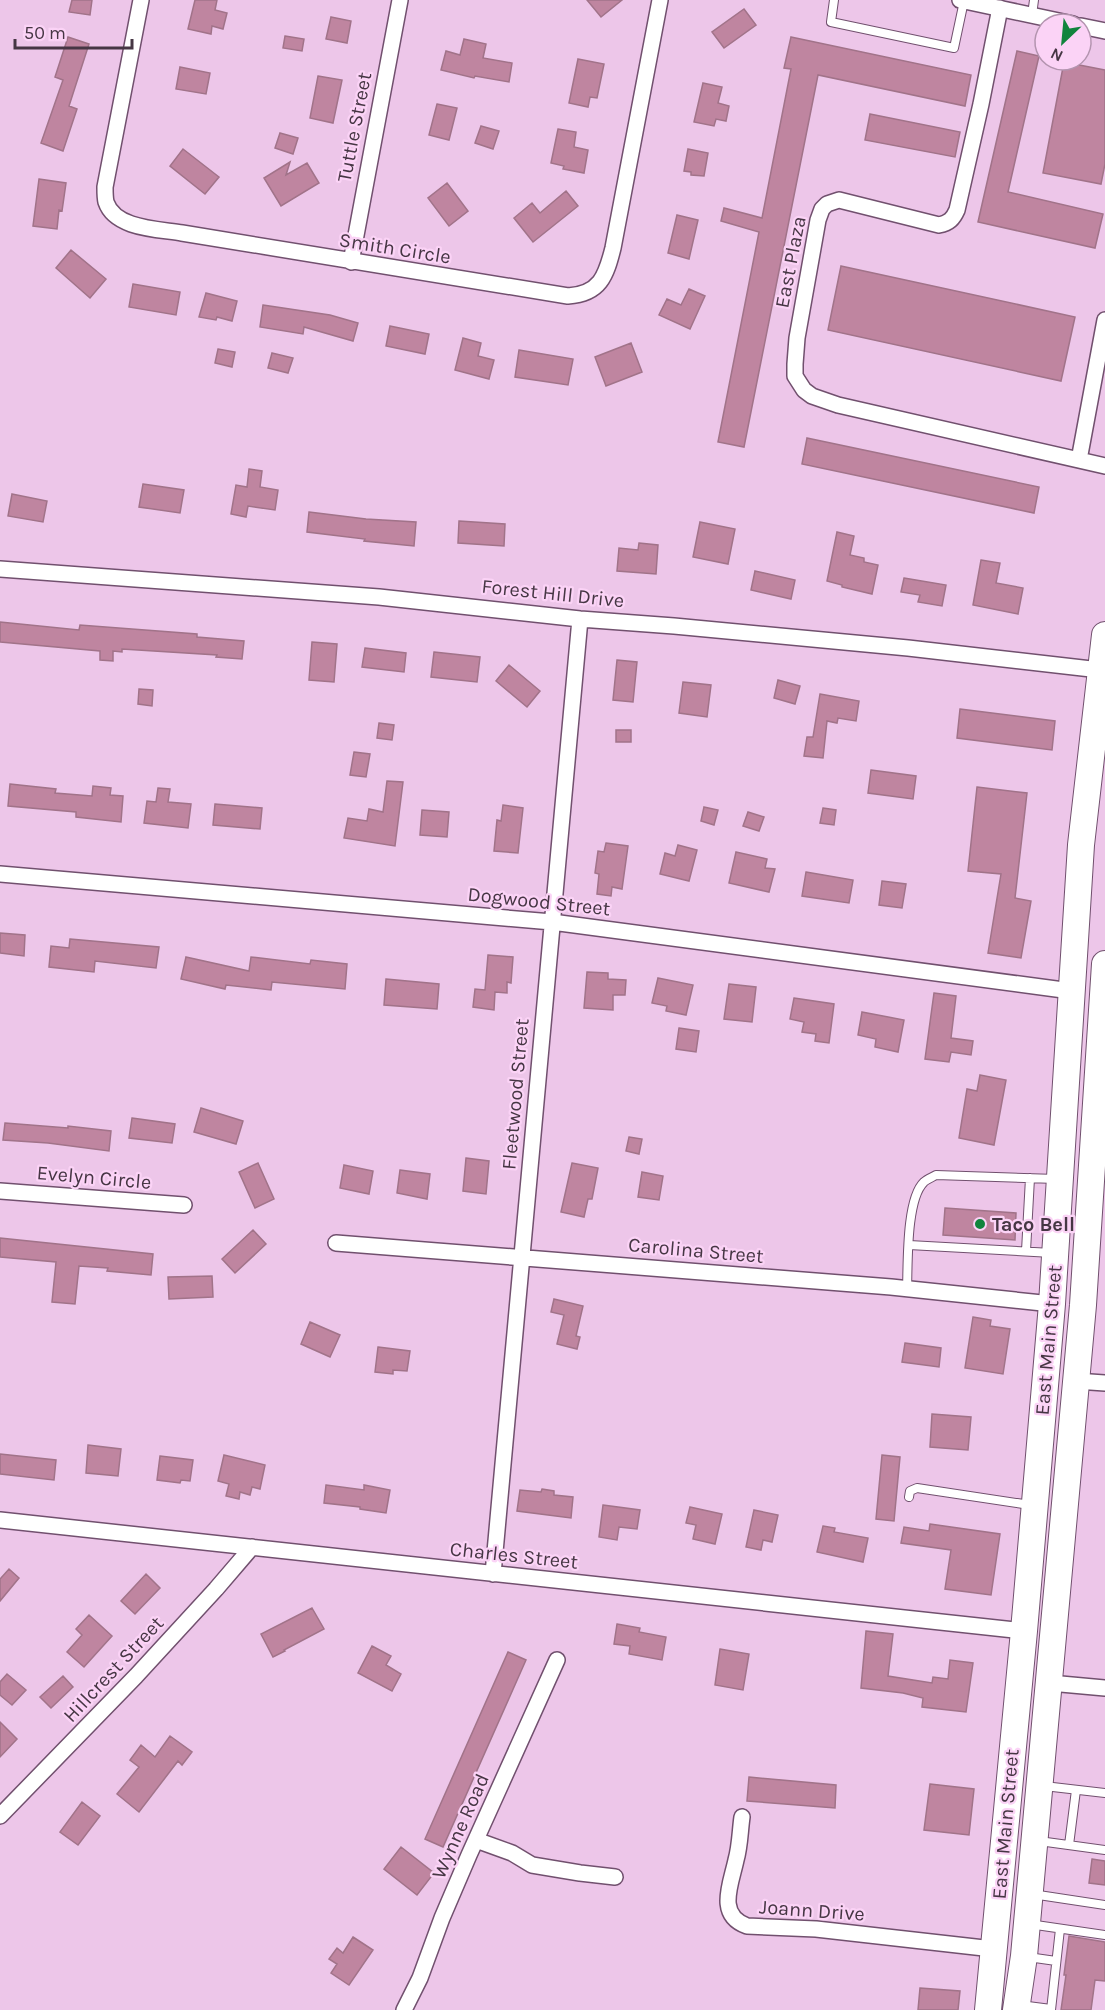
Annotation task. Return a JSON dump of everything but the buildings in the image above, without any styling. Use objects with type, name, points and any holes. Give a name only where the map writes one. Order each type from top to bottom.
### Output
[{"type":"main road","name":"East Main Street","points":[[988,2010],[1052,1304],[1081,845],[1105,635]]},
{"type":"main road","name":"East Main Street","points":[[1017,2008],[1050,1683],[1089,1232],[1105,963]]},
{"type":"street","name":"Smith Circle","points":[[141,0],[105,188],[106,201],[112,213],[124,221],[138,225],[559,296],[581,295],[593,290],[602,279],[614,248],[660,0]]},
{"type":"street","name":"Tuttle Street","points":[[351,262],[400,0]]},
{"type":"street","points":[[962,0],[1000,8],[1033,8]]},
{"type":"street","name":"East Plaza","points":[[1000,8],[981,104],[957,210],[953,218],[939,225],[839,200],[827,204],[822,209],[814,239],[797,338],[795,376],[804,390],[812,396],[838,405],[1105,466]]},
{"type":"street","points":[[1079,460],[1105,320]]},
{"type":"street","name":"Forest Hill Drive","points":[[0,569],[379,597],[580,619],[908,648],[1100,670]]},
{"type":"street","name":"Fleetwood Street","points":[[493,1574],[580,619]]},
{"type":"street","name":"Dogwood Street","points":[[0,874],[552,922],[1071,991]]},
{"type":"street","name":"Evelyn Circle","points":[[0,1191],[184,1204]]},
{"type":"street","name":"Carolina Street","points":[[336,1243],[907,1289],[1052,1304]]},
{"type":"street","points":[[1076,1381],[1105,1383]]},
{"type":"street","name":"Charles Street","points":[[0,1520],[1024,1631]]},
{"type":"street","name":"Hillcrest Street","points":[[0,1816],[136,1676],[252,1547]]},
{"type":"street","name":"Wynne Road","points":[[404,2010],[420,1978],[442,1918],[476,1840],[557,1660]]},
{"type":"street","points":[[1050,1683],[1105,1688]]},
{"type":"street","name":"Joann Drive","points":[[742,1817],[737,1858],[727,1900],[732,1918],[739,1924],[816,1929],[993,1949]]},
{"type":"street","points":[[476,1840],[512,1853],[532,1865],[615,1877]]},
{"type":"lane","points":[[834,0],[831,22],[954,48],[962,0]]},
{"type":"lane","points":[[907,1289],[911,1212],[916,1195],[924,1182],[936,1175],[1060,1179]]},
{"type":"lane","points":[[1026,1251],[1030,1178]]},
{"type":"lane","points":[[909,1245],[1056,1253]]},
{"type":"lane","points":[[909,1497],[910,1491],[917,1488],[1035,1506]]},
{"type":"lane","points":[[1040,1786],[1105,1793]]},
{"type":"lane","points":[[1069,1845],[1076,1790]]},
{"type":"lane","points":[[1035,1841],[1105,1850]]},
{"type":"lane","points":[[1030,1893],[1105,1905]]},
{"type":"lane","points":[[1027,1924],[1105,1935]]},
{"type":"lane","points":[[1017,2008],[1051,2010],[1060,1929]]},
{"type":"lane","points":[[1024,1956],[1056,1961]]},
{"type":"place","name":"Taco Bell","points":[[980,1224]]}]
